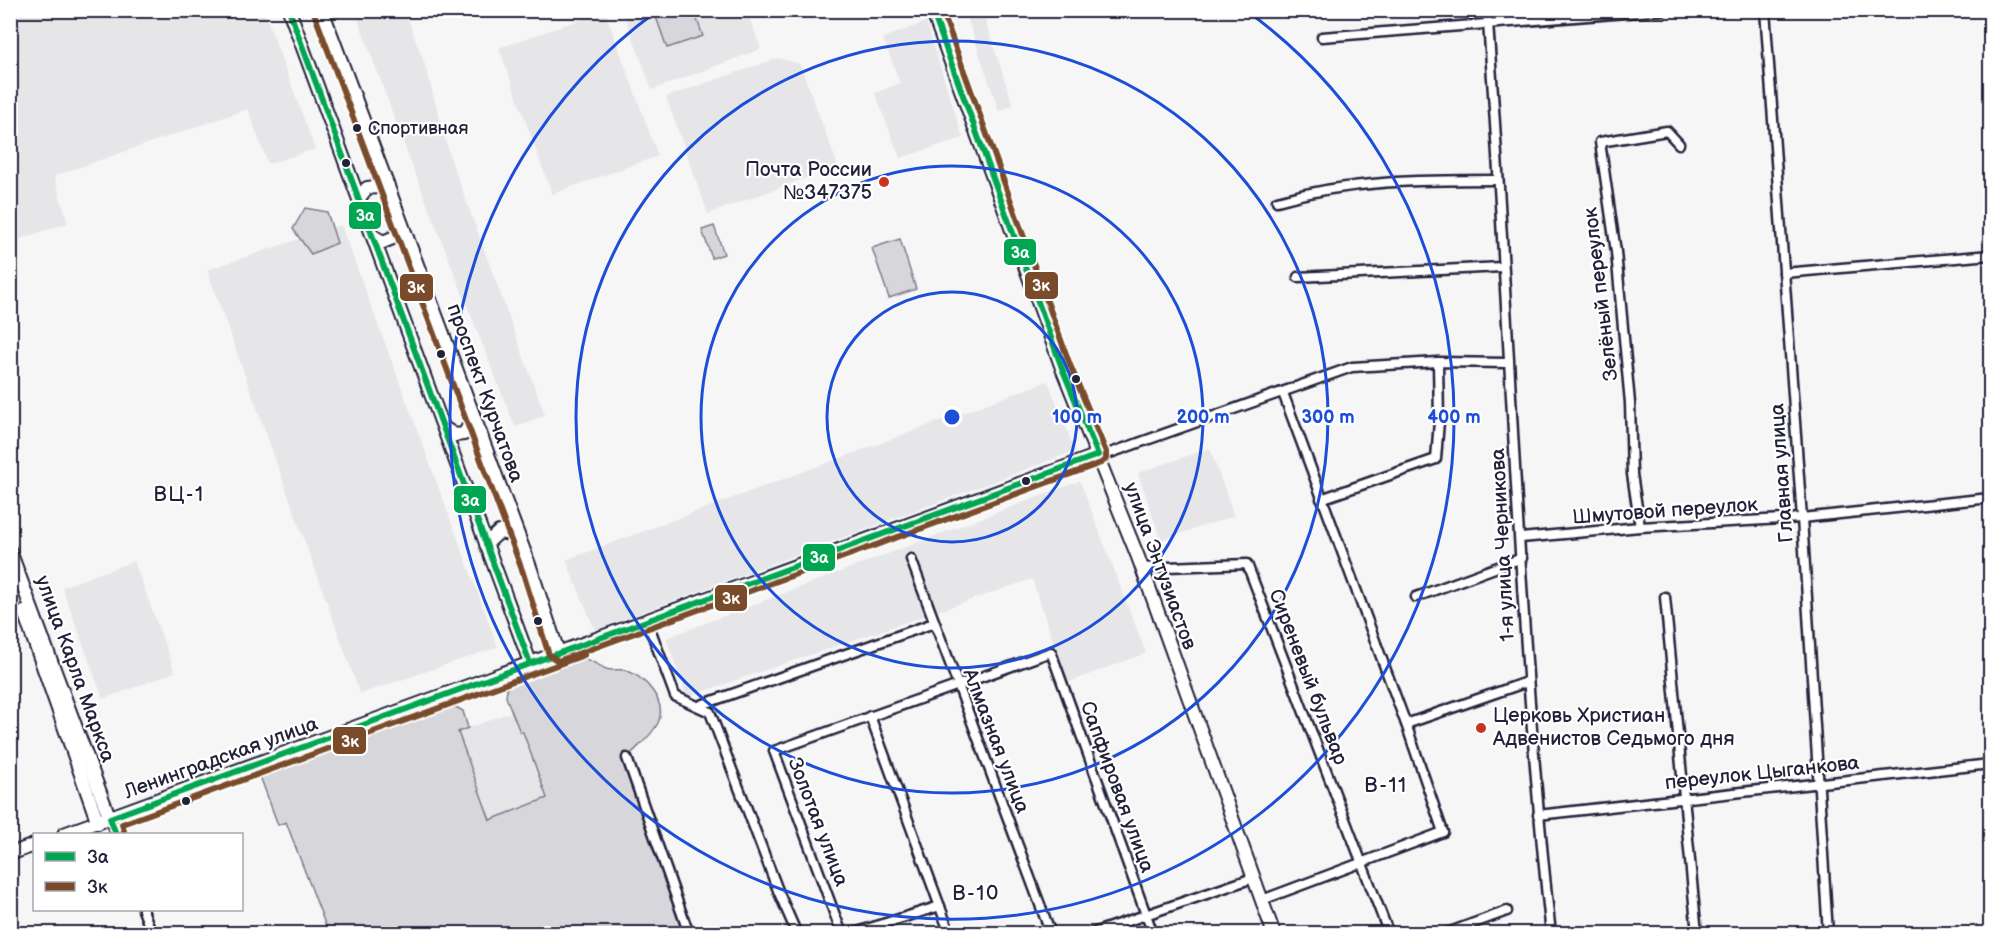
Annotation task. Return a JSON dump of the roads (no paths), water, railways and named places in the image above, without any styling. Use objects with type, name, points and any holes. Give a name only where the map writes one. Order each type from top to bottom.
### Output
[{"type":"street","points":[[289,10],[530,664]]},
{"type":"street","name":"проспект Курчатова","points":[[322,10],[517,535],[558,654]]},
{"type":"street","name":"улица Энтузиастов","points":[[932,10],[1062,369],[1100,456],[1142,568],[1274,933]]},
{"type":"street","points":[[558,654],[1100,456],[938,10]]},
{"type":"street","name":"1-я улица Черникова","points":[[1487,10],[1521,538],[1527,682],[1551,933]]},
{"type":"street","points":[[1322,37],[1488,26],[1664,10]]},
{"type":"street","name":"Главная улица","points":[[1764,10],[1802,518],[1828,933]]},
{"type":"street","name":"Зелёный переулок","points":[[1640,527],[1632,474],[1630,403],[1616,252],[1600,142],[1667,131],[1679,144]]},
{"type":"street","points":[[1277,201],[1319,189],[1370,182],[1497,180]]},
{"type":"street","points":[[359,198],[367,188],[388,186]]},
{"type":"street","points":[[373,236],[383,242],[395,237],[401,224]]},
{"type":"street","points":[[1784,273],[1990,255]]},
{"type":"street","points":[[1298,277],[1502,267]]},
{"type":"street","points":[[1321,499],[1436,459],[1439,421],[1438,362]]},
{"type":"street","name":"Ленинградская улица","points":[[68,833],[1100,456],[1352,367],[1438,362],[1508,363]]},
{"type":"street","points":[[1262,900],[1443,832],[1406,724],[1283,393]]},
{"type":"street","points":[[444,429],[455,435],[464,434],[473,419]]},
{"type":"street","name":"Шмутовой переулок","points":[[1521,538],[1640,527],[1802,518],[1990,498]]},
{"type":"street","points":[[486,544],[499,532],[517,535]]},
{"type":"street","name":"улица Карла Маркса","points":[[10,551],[104,820]]},
{"type":"street","points":[[1416,597],[1522,558]]},
{"type":"street","name":"Алмазная улица","points":[[911,559],[1051,933]]},
{"type":"street","name":"Сиреневый бульвар","points":[[1142,568],[1247,564],[1389,933]]},
{"type":"street","name":"улица Карла Маркса","points":[[10,574],[104,820],[115,833]]},
{"type":"street","points":[[1665,597],[1697,933]]},
{"type":"street","points":[[648,623],[675,696],[691,705],[701,705],[934,623]]},
{"type":"street","name":"Сапфировая улица","points":[[957,686],[1051,652],[1153,933]]},
{"type":"street","points":[[1406,724],[1527,682]]},
{"type":"street","points":[[950,933],[870,716],[957,686]]},
{"type":"street","points":[[701,705],[711,712],[779,893],[797,933]]},
{"type":"street","name":"Золотая улица","points":[[842,933],[774,751],[870,716]]},
{"type":"street","points":[[627,758],[689,933]]},
{"type":"street","name":"переулок Цыганкова","points":[[1538,814],[1990,764]]},
{"type":"street","points":[[10,855],[33,846]]},
{"type":"street","points":[[1090,933],[1254,878]]},
{"type":"street","points":[[851,933],[940,906]]},
{"type":"street","points":[[144,911],[152,933]]},
{"type":"street","points":[[1444,933],[1507,911]]},
{"type":"place","name":"Спортивная","points":[[357,128]]},
{"type":"place","name":"Почта России №347375","points":[[884,182]]},
{"type":"place","name":"Церковь Христиан Адвенистов Седьмого дня","points":[[1481,728]]},
{"type":"district","name":"ВЦ-1","points":[[179,494]]},
{"type":"district","name":"В-11","points":[[1386,785]]},
{"type":"district","name":"В-10","points":[[976,893]]}]
